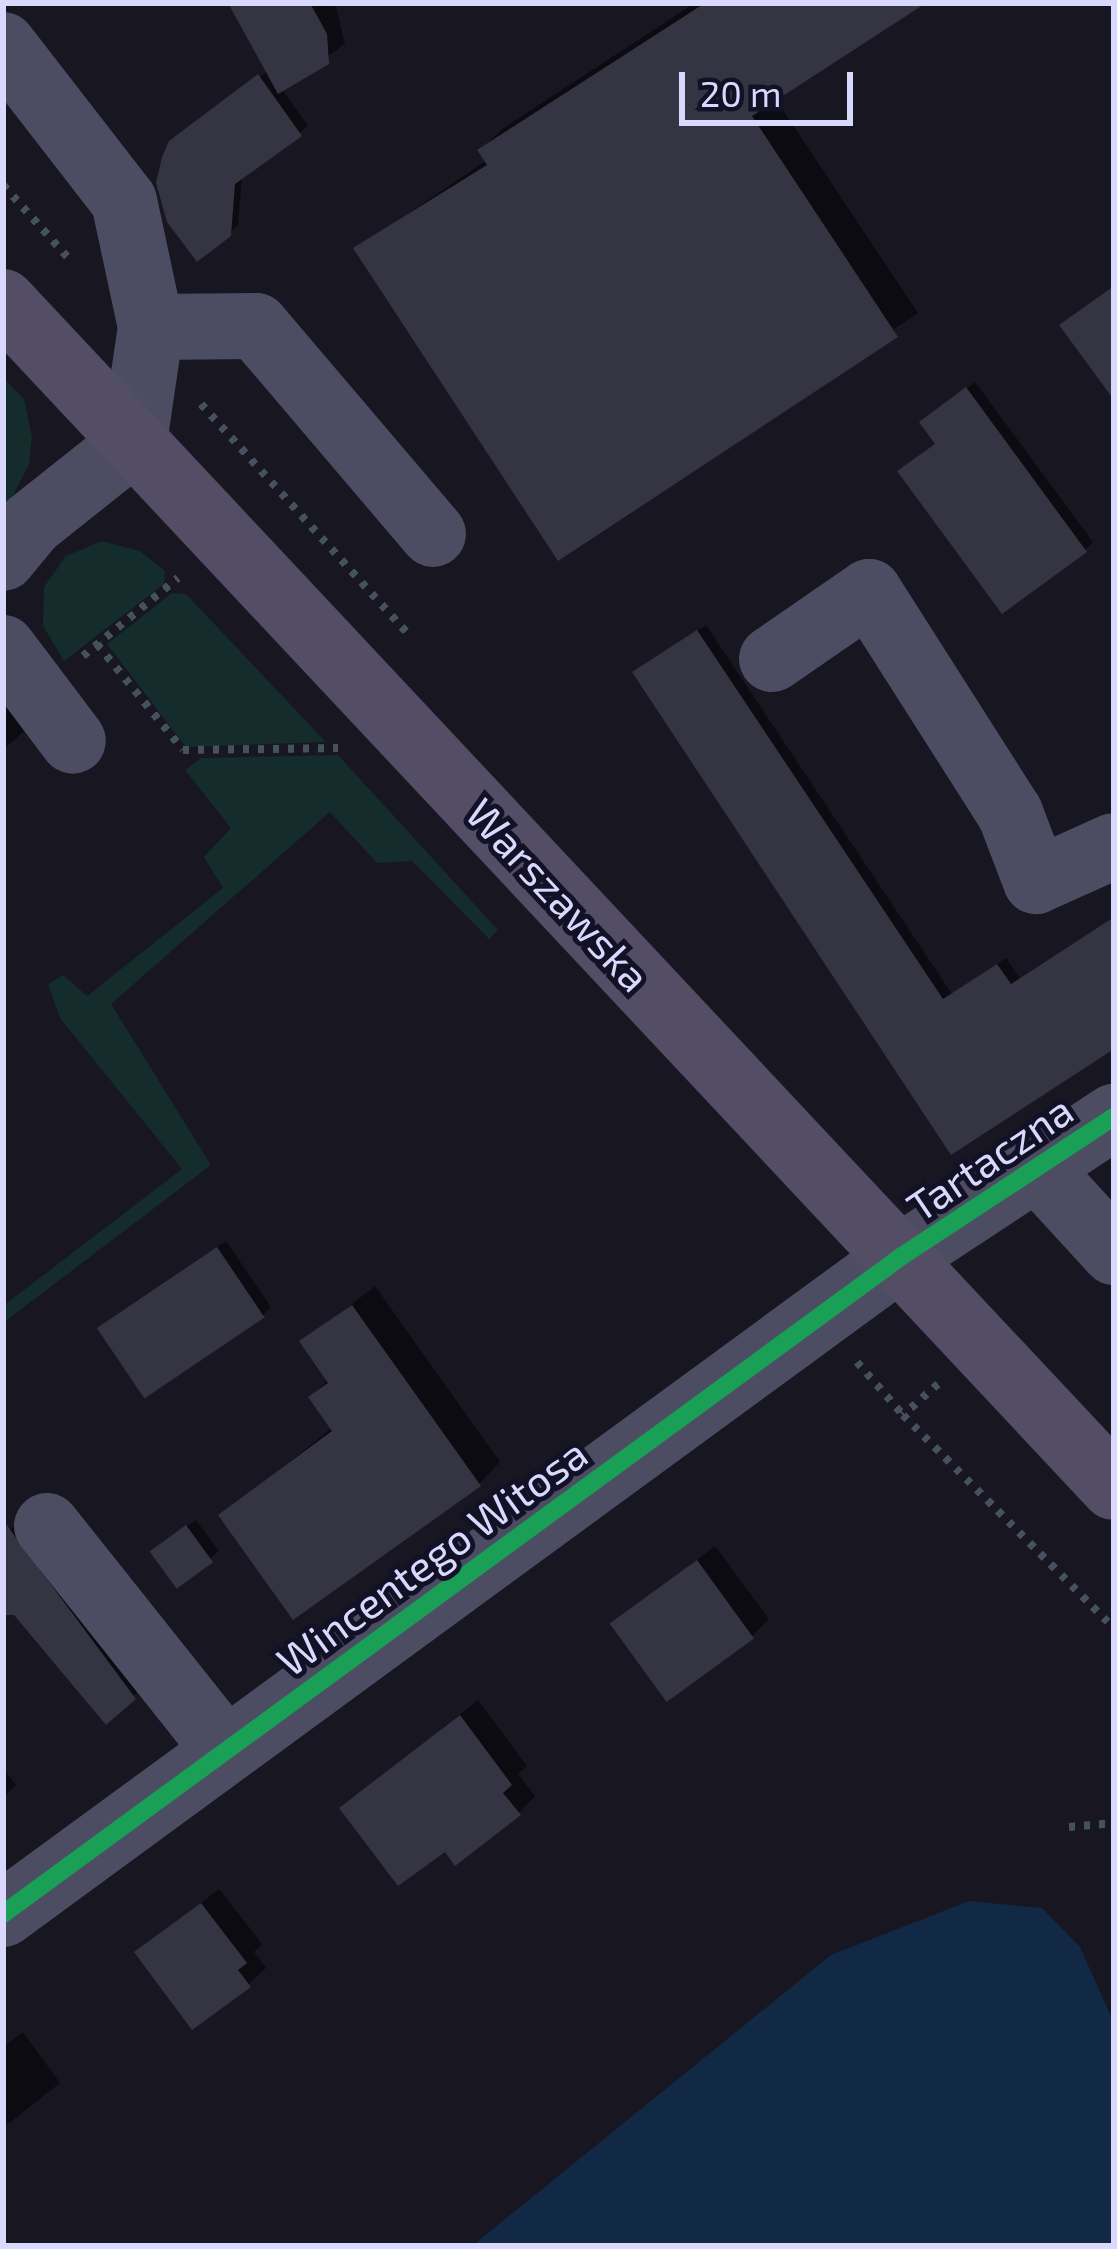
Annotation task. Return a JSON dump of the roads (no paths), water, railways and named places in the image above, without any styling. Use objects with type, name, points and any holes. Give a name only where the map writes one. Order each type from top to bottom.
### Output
[{"type":"main road","name":"Warszawska","points":[[3,302],[1114,1486]]},
{"type":"street","points":[[3,45],[124,201],[152,327],[134,442],[31,524],[3,558]]},
{"type":"street","points":[[152,327],[256,326],[433,534]]},
{"type":"street","points":[[772,659],[869,592],[1010,813],[1036,881],[1114,846]]},
{"type":"street","points":[[3,647],[73,741]]},
{"type":"street","name":"Tartaczna","points":[[902,1256],[1114,1117]]},
{"type":"street","points":[[1038,1169],[1114,1252]]},
{"type":"street","name":"Wincentego Witosa","points":[[3,1914],[902,1256]]},
{"type":"street","points":[[47,1526],[225,1750]]},
{"type":"water","points":[[969,1901],[1042,1908],[1080,1947],[1114,2023],[1114,2246],[472,2246],[831,1955]]}]
